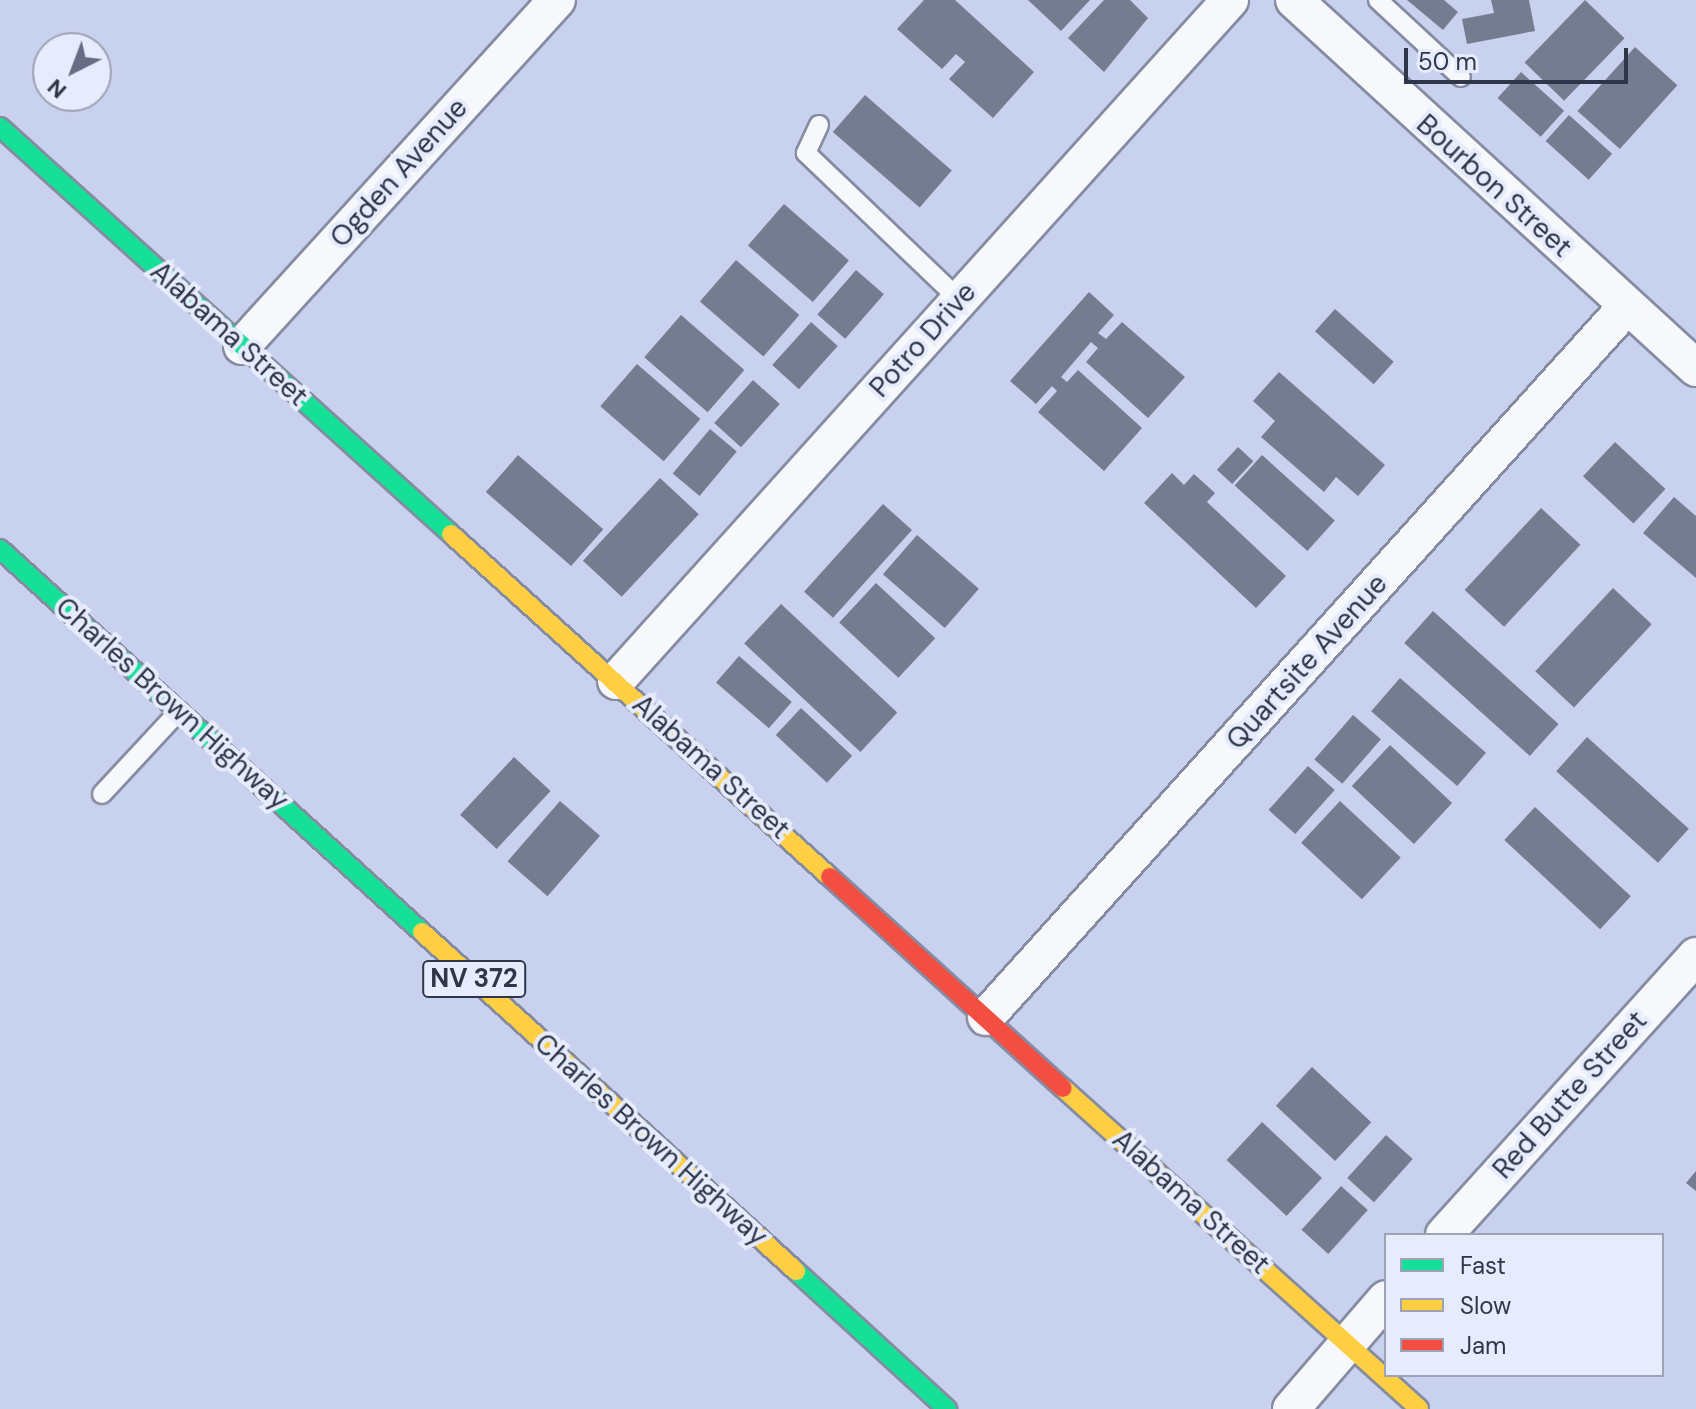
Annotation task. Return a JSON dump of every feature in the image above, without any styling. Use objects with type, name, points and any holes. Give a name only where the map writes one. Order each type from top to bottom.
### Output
[{"type":"street","name":"Ogden Avenue","points":[[242,346],[557,0]]},
{"type":"street","name":"Potro Drive","points":[[616,681],[1230,0]]},
{"type":"street","name":"Bourbon Street","points":[[1294,0],[1696,368]]},
{"type":"street","name":"Alabama Street","points":[[0,127],[1384,1377]]},
{"type":"street","name":"Quartsite Avenue","points":[[986,1017],[1627,306]]},
{"type":"street","name":"Charles Brown Highway","points":[[0,549],[947,1409]]},
{"type":"street","name":"Red Butte Street","points":[[1446,1233],[1696,956]]},
{"type":"street","points":[[1291,1409],[1384,1301]]},
{"type":"street","name":"Alabama Street","points":[[1384,1377],[1419,1409]]},
{"type":"lane","points":[[1378,0],[1461,77]]},
{"type":"lane","points":[[819,125],[806,153],[960,300]]},
{"type":"lane","points":[[102,794],[179,711]]},
{"type":"building","points":[[924,0],[955,0],[1034,72],[993,118],[949,79],[965,62],[956,54],[942,69],[897,29]]},
{"type":"building","points":[[1028,0],[1090,0],[1061,31]]},
{"type":"building","points":[[1104,0],[1130,0],[1148,18],[1104,72],[1068,38]]},
{"type":"building","points":[[1407,0],[1444,0],[1458,12],[1443,30]]},
{"type":"building","points":[[1491,0],[1529,0],[1535,31],[1467,44],[1462,19],[1494,13]]},
{"type":"building","points":[[1585,0],[1625,38],[1564,101],[1525,63]]},
{"type":"building","points":[[1635,47],[1677,85],[1620,149],[1577,111]]},
{"type":"building","points":[[1521,72],[1564,111],[1541,137],[1498,98]]},
{"type":"building","points":[[865,95],[952,170],[920,207],[833,132]]},
{"type":"building","points":[[1569,115],[1612,154],[1589,180],[1546,141]]},
{"type":"building","points":[[784,204],[849,260],[813,302],[748,246]]},
{"type":"building","points":[[736,260],[799,315],[763,357],[700,302]]},
{"type":"building","points":[[856,270],[884,294],[845,339],[817,315]]},
{"type":"building","points":[[1089,292],[1114,315],[1098,333],[1106,339],[1122,322],[1185,377],[1148,418],[1086,362],[1098,348],[1091,342],[1061,377],[1067,382],[1078,370],[1142,428],[1104,471],[1038,412],[1057,391],[1052,386],[1036,404],[1010,381]]},
{"type":"building","points":[[1335,309],[1394,362],[1374,384],[1315,331]]},
{"type":"building","points":[[681,315],[744,370],[708,412],[644,357]]},
{"type":"building","points":[[811,322],[838,346],[799,389],[772,365]]},
{"type":"building","points":[[637,364],[700,419],[664,461],[600,406]]},
{"type":"building","points":[[1279,372],[1385,465],[1358,496],[1336,477],[1324,492],[1261,437],[1275,421],[1253,401]]},
{"type":"building","points":[[753,380],[780,404],[741,447],[714,423]]},
{"type":"building","points":[[710,429],[737,451],[700,496],[673,473]]},
{"type":"building","points":[[1615,442],[1665,489],[1633,523],[1583,476]]},
{"type":"building","points":[[1238,447],[1253,461],[1232,484],[1217,470]]},
{"type":"building","points":[[518,455],[603,529],[571,566],[486,492]]},
{"type":"building","points":[[1262,455],[1335,521],[1307,551],[1235,485]]},
{"type":"building","points":[[1172,473],[1184,485],[1194,474],[1215,493],[1207,502],[1286,576],[1256,608],[1144,503]]},
{"type":"building","points":[[660,478],[699,514],[622,597],[583,561]]},
{"type":"building","points":[[1674,497],[1696,516],[1696,578],[1643,533]]},
{"type":"building","points":[[883,504],[912,530],[833,618],[804,592]]},
{"type":"building","points":[[1541,508],[1580,545],[1504,627],[1465,590]]},
{"type":"building","points":[[917,535],[979,589],[945,628],[883,574]]},
{"type":"building","points":[[876,583],[935,638],[898,678],[839,622]]},
{"type":"building","points":[[1613,588],[1652,624],[1574,708],[1535,671]]},
{"type":"building","points":[[781,604],[897,712],[860,752],[744,643]]},
{"type":"building","points":[[1433,611],[1559,724],[1530,756],[1404,643]]},
{"type":"building","points":[[739,656],[792,702],[769,728],[716,682]]},
{"type":"building","points":[[1400,678],[1486,753],[1457,786],[1371,711]]},
{"type":"building","points":[[801,708],[852,756],[827,783],[776,735]]},
{"type":"building","points":[[1353,715],[1381,739],[1342,784],[1314,760]]},
{"type":"building","points":[[1587,737],[1689,829],[1658,863],[1556,771]]},
{"type":"building","points":[[1390,745],[1452,803],[1414,844],[1352,786]]},
{"type":"building","points":[[514,757],[551,791],[497,849],[460,815]]},
{"type":"building","points":[[1308,766],[1335,790],[1295,834],[1269,810]]},
{"type":"building","points":[[560,801],[600,836],[548,896],[508,861]]},
{"type":"building","points":[[1340,801],[1401,858],[1362,899],[1301,843]]},
{"type":"building","points":[[1535,807],[1631,896],[1600,929],[1504,840]]},
{"type":"building","points":[[1312,1067],[1371,1122],[1335,1161],[1276,1106]]},
{"type":"building","points":[[1262,1122],[1322,1178],[1287,1216],[1227,1160]]},
{"type":"building","points":[[1386,1135],[1413,1159],[1374,1202],[1347,1178]]},
{"type":"building","points":[[1696,1171],[1696,1191],[1686,1183]]},
{"type":"building","points":[[1341,1186],[1368,1210],[1328,1254],[1302,1230]]},
{"type":"traffic: fast","points":[[0,127],[451,534]]},
{"type":"traffic: fast","points":[[0,549],[422,932]]},
{"type":"traffic: fast","points":[[796,1271],[947,1409]]},
{"type":"traffic: slow","points":[[451,534],[830,877]]},
{"type":"traffic: slow","points":[[422,932],[796,1271]]},
{"type":"traffic: slow","points":[[1063,1088],[1419,1409]]},
{"type":"traffic: jam","points":[[830,877],[1063,1088]]}]
